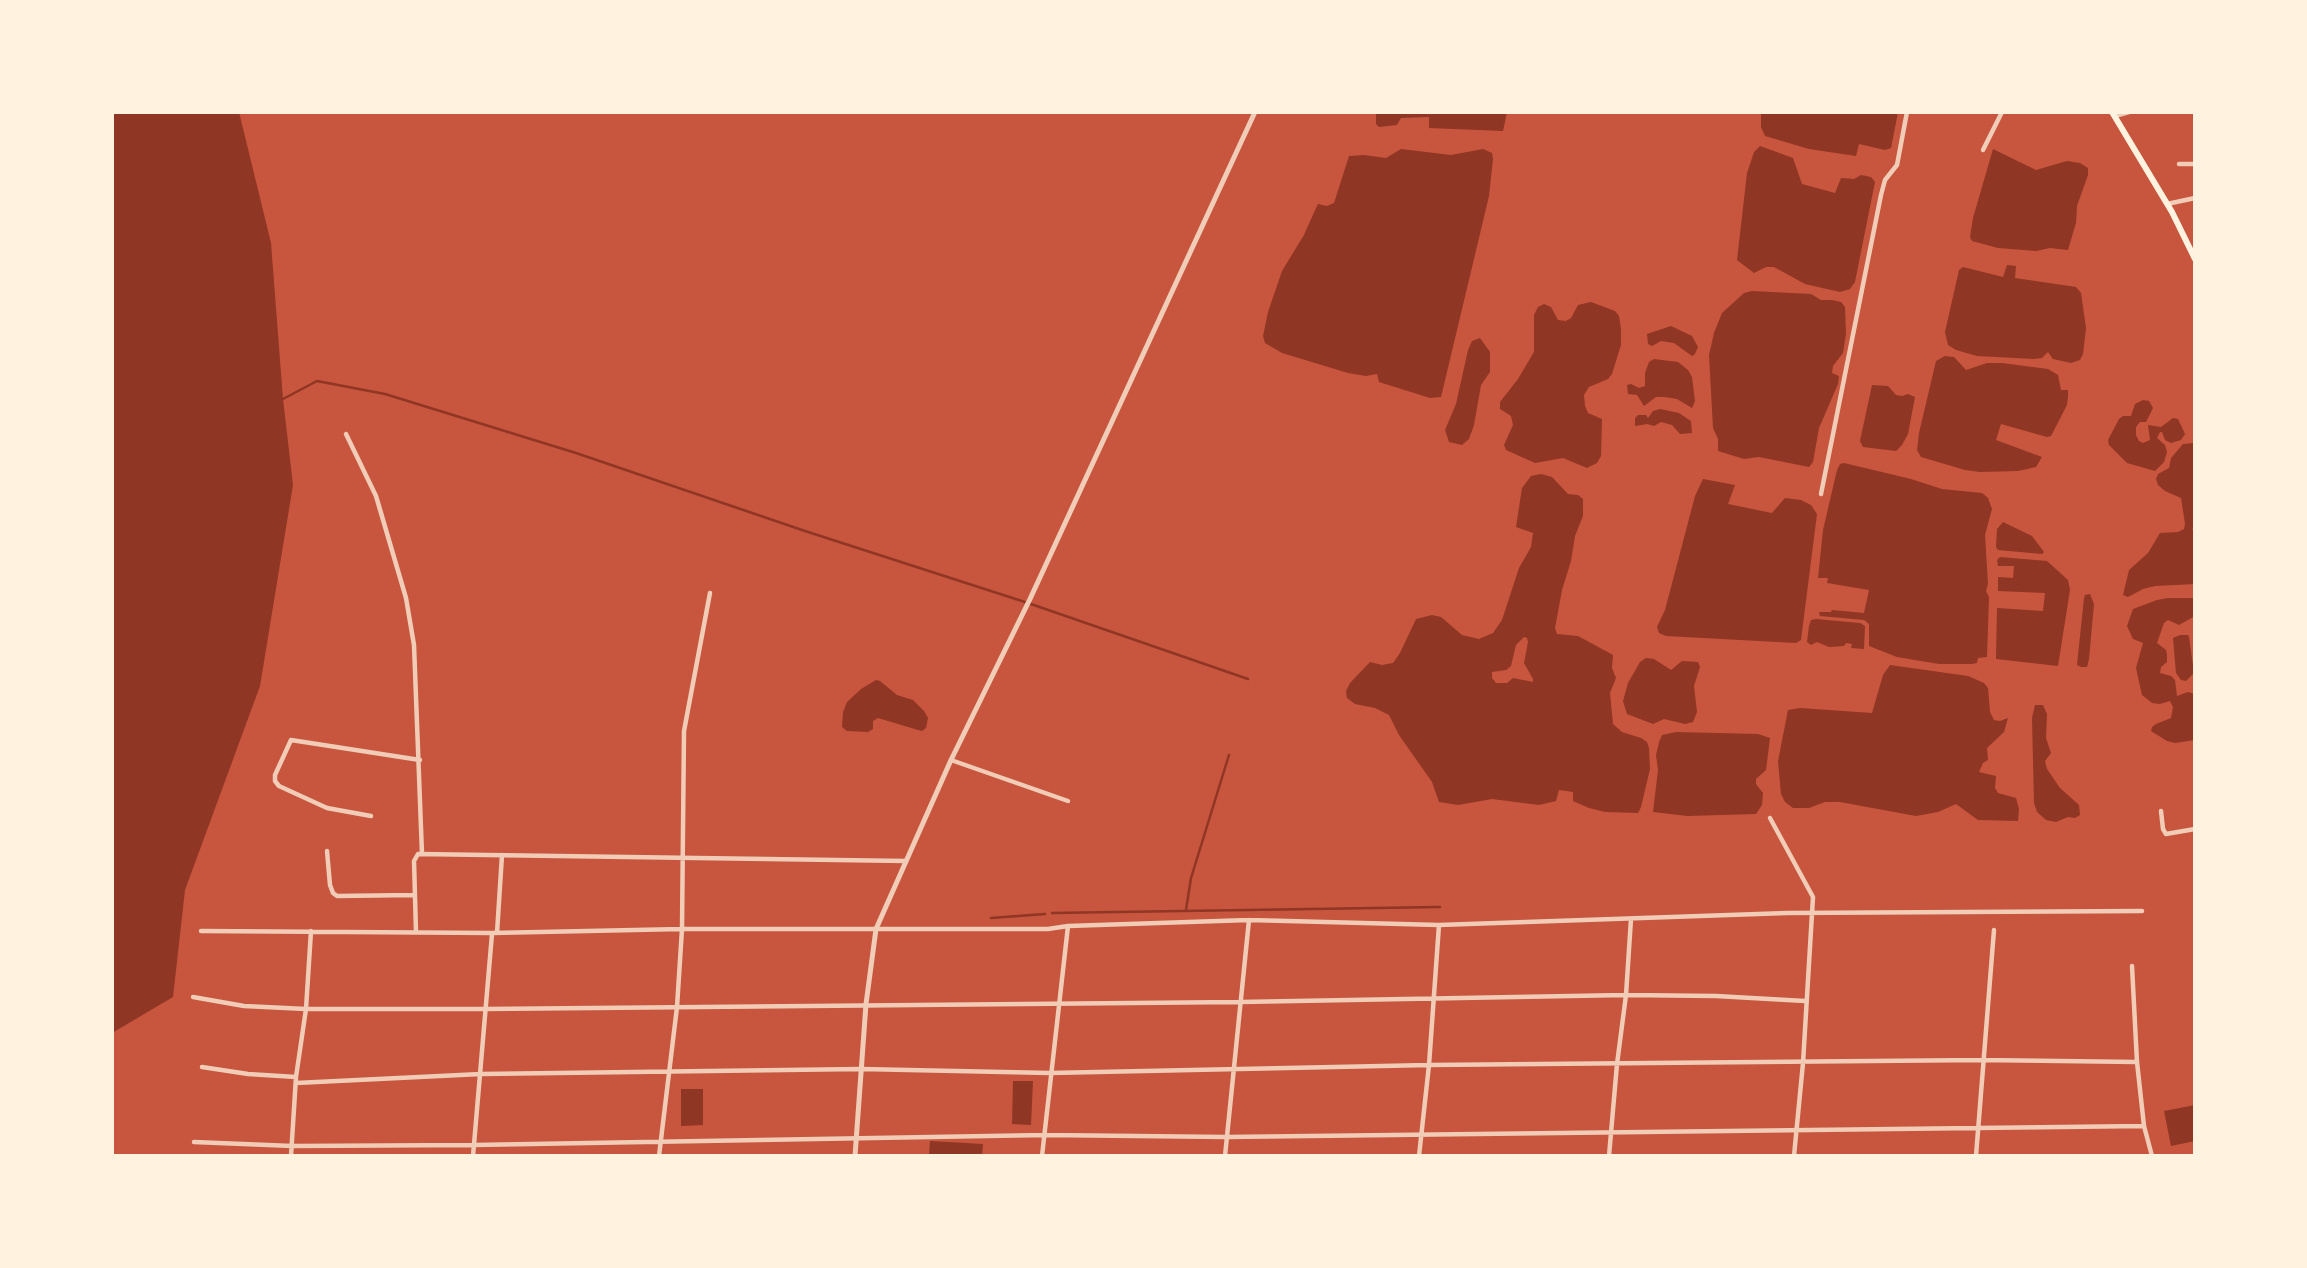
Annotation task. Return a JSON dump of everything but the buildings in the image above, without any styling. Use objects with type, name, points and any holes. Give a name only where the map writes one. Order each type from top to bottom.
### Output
[{"type":"main road","points":[[2114,114],[2191,243],[2195,259]]},
{"type":"street","points":[[855,1156],[866,1004],[876,929],[951,760],[1030,599],[1255,112]]},
{"type":"street","points":[[1821,494],[1881,195],[1885,180],[1897,165],[1907,112]]},
{"type":"street","points":[[1983,150],[2002,112]]},
{"type":"street","points":[[2114,114],[2129,112]]},
{"type":"street","points":[[2179,164],[2195,164]]},
{"type":"street","points":[[2167,204],[2195,198]]},
{"type":"street","points":[[346,434],[376,496],[406,598],[414,645],[422,854]]},
{"type":"street","points":[[659,1156],[677,1007],[682,929],[684,731],[710,593]]},
{"type":"street","points":[[371,816],[327,808],[279,786],[275,775],[291,740],[420,760]]},
{"type":"street","points":[[951,760],[1068,801]]},
{"type":"street","points":[[2161,811],[2166,834],[2195,829]]},
{"type":"street","points":[[1769,818],[1813,898],[1803,1063],[1794,1156]]},
{"type":"street","points":[[327,852],[330,885],[337,896],[415,895]]},
{"type":"street","points":[[416,932],[414,861],[415,856],[422,854],[906,861]]},
{"type":"street","points":[[473,1156],[485,1009],[502,855]]},
{"type":"street","points":[[201,931],[494,933],[682,929],[1048,929],[1068,926],[1249,920],[1439,925],[1787,913],[2142,911]]},
{"type":"street","points":[[1609,1156],[1631,919]]},
{"type":"street","points":[[1225,1156],[1249,920]]},
{"type":"street","points":[[1419,1156],[1429,1065],[1439,925]]},
{"type":"street","points":[[1042,1156],[1068,926]]},
{"type":"street","points":[[1976,1156],[1994,929]]},
{"type":"street","points":[[290,1156],[296,1080],[306,1009],[310,931]]},
{"type":"street","points":[[2132,966],[2137,1062],[2144,1126],[2152,1156]]},
{"type":"street","points":[[192,997],[244,1006],[306,1009],[1240,1002],[1626,995],[1805,1001]]},
{"type":"street","points":[[202,1067],[296,1080],[481,1074],[862,1069],[1050,1073],[1429,1065],[1982,1060],[2137,1062]]},
{"type":"street","points":[[194,1142],[292,1146],[474,1145],[1045,1135],[1612,1133],[2144,1126]]},
{"type":"shaded area","points":[[112,112],[239,112],[271,243],[283,399],[293,485],[260,686],[185,890],[173,997],[112,1033]]},
{"type":"shaded area","points":[[1376,112],[1507,112],[1503,131],[1429,128],[1429,117],[1401,118],[1397,125],[1379,127],[1376,124]]},
{"type":"shaded area","points":[[1761,112],[1898,112],[1891,148],[1885,150],[1859,144],[1856,156],[1809,149],[1765,136],[1761,127]]},
{"type":"shaded area","points":[[1760,146],[1793,158],[1802,184],[1835,193],[1841,178],[1854,179],[1861,175],[1871,177],[1875,182],[1855,282],[1850,289],[1840,292],[1805,284],[1774,267],[1766,267],[1754,273],[1737,260],[1747,173],[1754,152]]},
{"type":"shaded area","points":[[1401,149],[1451,155],[1483,149],[1492,153],[1493,159],[1489,196],[1441,397],[1430,398],[1379,382],[1377,374],[1366,376],[1348,373],[1282,353],[1265,343],[1263,336],[1282,271],[1304,235],[1318,204],[1327,206],[1334,203],[1349,156],[1386,158]]},
{"type":"shaded area","points":[[1993,149],[2036,170],[2067,161],[2080,163],[2088,168],[2068,250],[1998,248],[1972,241],[1970,237],[1973,218]]},
{"type":"shaded area","points":[[2007,265],[2016,266],[2015,278],[2076,287],[2081,293],[2086,328],[2080,360],[2071,363],[2053,359],[2048,352],[2042,358],[2034,359],[1977,356],[1948,345],[1945,332],[1959,270],[1963,267],[2003,277]]},
{"type":"shaded area","points":[[1752,291],[1811,294],[1821,300],[1841,302],[1845,307],[1846,334],[1843,353],[1833,366],[1832,373],[1839,376],[1838,384],[1819,428],[1813,462],[1809,467],[1759,457],[1744,459],[1718,451],[1718,439],[1713,428],[1709,355],[1722,313],[1744,293]]},
{"type":"shaded area","points":[[1591,302],[1615,311],[1619,316],[1621,329],[1621,345],[1612,374],[1608,379],[1589,387],[1584,395],[1588,413],[1602,419],[1601,456],[1597,463],[1587,468],[1563,458],[1535,463],[1506,450],[1504,445],[1513,425],[1511,416],[1500,409],[1500,402],[1534,352],[1534,315],[1538,307],[1544,304],[1551,307],[1558,320],[1566,321],[1571,318],[1578,305]]},
{"type":"shaded area","points":[[1671,326],[1692,336],[1698,347],[1695,354],[1692,356],[1674,343],[1661,341],[1652,346],[1648,344],[1647,334]]},
{"type":"shaded area","points":[[1480,338],[1490,352],[1490,372],[1481,385],[1469,439],[1462,445],[1449,442],[1445,430],[1456,404],[1468,350],[1472,341]]},
{"type":"shaded area","points":[[1945,356],[1954,357],[1966,370],[1987,363],[2002,363],[2048,369],[2058,375],[2061,390],[2068,390],[2067,405],[2051,436],[2001,424],[1996,440],[2042,457],[2036,467],[2018,471],[1980,472],[1921,457],[1917,450],[1919,433],[1936,361]]},
{"type":"shaded area","points":[[1654,359],[1678,362],[1688,370],[1692,377],[1695,401],[1692,408],[1677,399],[1664,397],[1656,397],[1644,406],[1637,395],[1628,394],[1627,385],[1639,388],[1645,386],[1645,373],[1649,362]]},
{"type":"shaded area","points":[[1872,385],[1888,386],[1896,395],[1908,394],[1915,397],[1908,434],[1896,451],[1863,447],[1860,441]]},
{"type":"shaded area","points":[[2143,400],[2149,401],[2153,408],[2146,422],[2140,422],[2136,427],[2139,441],[2143,443],[2150,440],[2148,425],[2161,427],[2173,418],[2178,419],[2185,434],[2181,440],[2171,443],[2165,440],[2160,432],[2157,438],[2165,445],[2167,452],[2164,462],[2155,471],[2127,463],[2109,445],[2108,440],[2119,419],[2131,416],[2135,404]]},
{"type":"shaded area","points":[[1660,409],[1679,413],[1691,421],[1692,433],[1680,434],[1672,425],[1661,422],[1654,426],[1635,426],[1635,418],[1638,415],[1646,415],[1648,418],[1653,411]]},
{"type":"shaded area","points":[[2195,443],[2195,528],[2192,529],[2195,533],[2195,584],[2155,586],[2128,597],[2123,595],[2129,570],[2148,553],[2160,533],[2184,529],[2181,498],[2165,491],[2156,479],[2158,474],[2169,468],[2171,458],[2183,444]]},
{"type":"shaded area","points":[[1840,464],[1942,489],[1982,493],[1988,498],[1992,509],[1985,535],[1988,584],[1986,591],[1989,597],[1987,657],[1978,658],[1977,663],[1972,664],[1939,664],[1897,657],[1869,646],[1869,624],[1864,620],[1820,616],[1819,612],[1832,610],[1864,613],[1869,590],[1827,583],[1828,578],[1818,578],[1823,530],[1837,470]]},
{"type":"shaded area","points":[[1541,474],[1552,477],[1568,494],[1578,495],[1583,499],[1583,516],[1575,536],[1555,628],[1557,634],[1578,636],[1613,655],[1612,668],[1616,678],[1610,693],[1613,724],[1622,732],[1647,742],[1649,748],[1650,769],[1638,813],[1605,812],[1589,808],[1573,801],[1573,792],[1559,790],[1556,801],[1539,805],[1492,799],[1458,805],[1439,802],[1432,782],[1399,735],[1389,715],[1375,708],[1355,704],[1347,698],[1346,691],[1350,683],[1370,662],[1382,665],[1393,663],[1416,619],[1432,615],[1441,617],[1462,635],[1479,639],[1493,633],[1502,620],[1519,568],[1531,547],[1533,533],[1516,527],[1522,488],[1531,476]],"holes":[[[1524,637],[1527,638],[1524,663],[1533,682],[1513,678],[1507,683],[1496,683],[1492,672],[1506,670],[1511,666],[1516,645]]]},
{"type":"shaded area","points":[[1703,479],[1735,485],[1728,504],[1772,513],[1785,498],[1801,500],[1811,505],[1817,514],[1801,640],[1796,643],[1666,636],[1659,633],[1657,627],[1665,610],[1695,496]]},
{"type":"shaded area","points":[[2003,522],[2032,536],[2044,552],[1998,550],[1997,529]]},
{"type":"shaded area","points":[[2000,557],[2047,561],[2068,580],[2070,590],[2058,666],[1996,659],[1997,608],[2043,611],[2045,593],[1998,591],[1998,577],[2013,578],[2014,566],[1998,566],[1997,560]]},
{"type":"shaded area","points":[[2090,594],[2094,604],[2089,659],[2087,667],[2081,667],[2077,665],[2084,598]]},
{"type":"shaded area","points":[[2168,598],[2195,598],[2195,616],[2179,625],[2168,620],[2164,623],[2157,643],[2167,654],[2167,662],[2161,667],[2160,673],[2175,680],[2177,696],[2188,692],[2195,694],[2195,740],[2175,743],[2151,731],[2156,724],[2171,718],[2173,707],[2170,701],[2152,703],[2142,695],[2136,668],[2143,643],[2133,639],[2127,626],[2133,609]]},
{"type":"shaded area","points":[[1811,620],[1860,623],[1865,626],[1864,649],[1851,648],[1852,644],[1846,643],[1844,646],[1829,647],[1817,642],[1811,645],[1807,642],[1809,626]]},
{"type":"shaded area","points":[[2180,635],[2189,637],[2194,673],[2186,681],[2181,680],[2176,673],[2173,638]]},
{"type":"shaded area","points":[[1646,658],[1654,659],[1671,670],[1682,661],[1698,662],[1700,667],[1694,686],[1697,712],[1693,722],[1685,724],[1664,719],[1653,724],[1627,714],[1623,701],[1628,683],[1640,662]]},
{"type":"shaded area","points":[[1890,665],[1968,676],[1984,683],[1988,688],[1990,712],[1994,720],[2008,718],[2004,732],[1987,748],[1988,760],[1983,763],[1979,772],[1996,776],[1995,788],[1998,793],[2016,798],[2018,821],[1978,820],[1956,804],[1938,812],[1916,816],[1840,802],[1793,808],[1785,802],[1781,794],[1778,761],[1788,710],[1800,708],[1872,713],[1883,675]]},
{"type":"shaded area","points":[[876,680],[897,695],[913,700],[928,718],[926,728],[922,731],[878,718],[873,721],[873,729],[868,732],[847,731],[842,727],[847,702]]},
{"type":"shaded area","points":[[2035,705],[2043,705],[2047,714],[2046,738],[2051,753],[2045,761],[2047,769],[2060,788],[2079,805],[2080,815],[2075,818],[2068,817],[2056,822],[2046,820],[2037,812],[2034,803],[2032,718]]},
{"type":"shaded area","points":[[1676,732],[1758,734],[1770,738],[1766,770],[1756,779],[1756,784],[1763,793],[1762,805],[1756,814],[1687,816],[1653,812],[1659,742],[1662,735]]},
{"type":"shaded area","points":[[1013,1081],[1033,1081],[1031,1125],[1012,1124]]},
{"type":"shaded area","points":[[681,1089],[703,1089],[703,1125],[681,1126]]},
{"type":"shaded area","points":[[2195,1105],[2195,1141],[2171,1146],[2164,1111]]},
{"type":"shaded area","points":[[930,1141],[983,1144],[982,1156],[929,1156]]},
{"type":"waterway","points":[[283,399],[317,381],[385,394],[576,453],[1248,679]]},
{"type":"waterway","points":[[1186,910],[1191,878],[1229,755]]},
{"type":"waterway","points":[[1052,913],[1440,907]]},
{"type":"waterway","points":[[991,918],[1045,914]]}]
